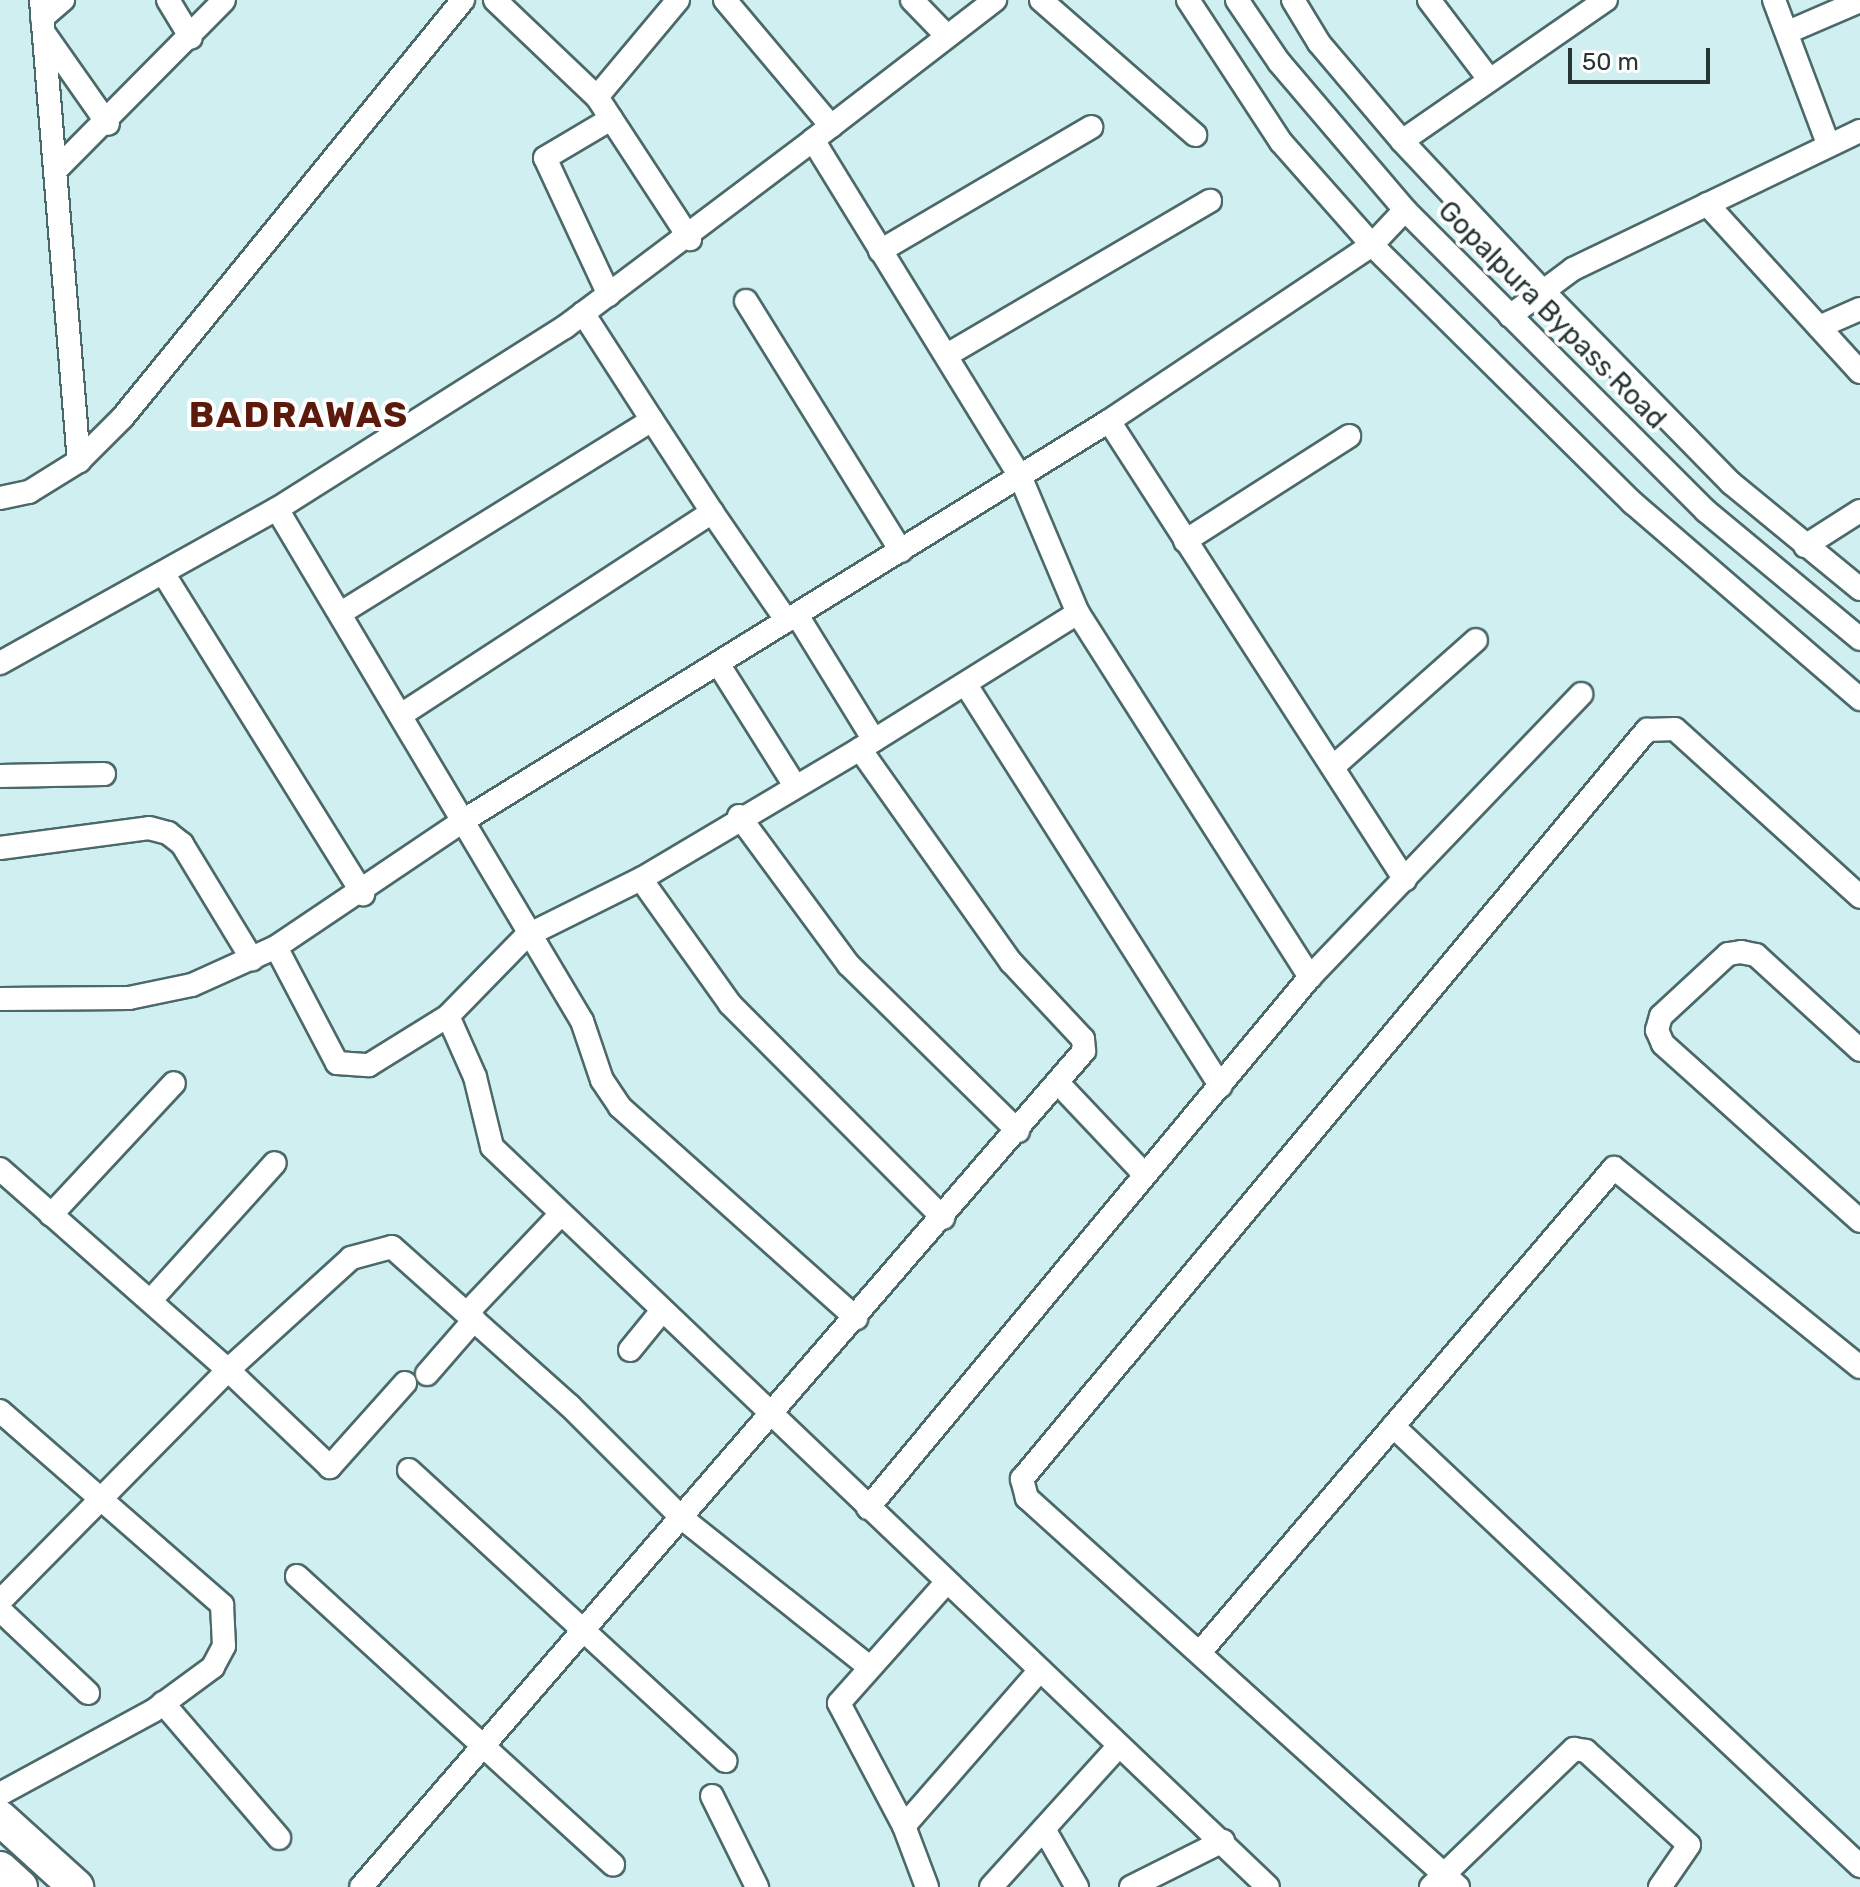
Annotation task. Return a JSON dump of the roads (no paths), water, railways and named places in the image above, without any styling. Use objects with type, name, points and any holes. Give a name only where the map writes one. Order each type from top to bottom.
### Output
[{"type":"highway","points":[[0,1818],[76,1887]]},
{"type":"highway","points":[[0,1869],[20,1887]]},
{"type":"street","points":[[42,17],[63,0]]},
{"type":"street","points":[[168,0],[191,38]]},
{"type":"street","points":[[55,171],[108,124],[224,0]]},
{"type":"street","points":[[0,498],[29,492],[79,461],[463,0]]},
{"type":"street","points":[[495,0],[597,97],[690,239]]},
{"type":"street","points":[[597,97],[678,0]]},
{"type":"street","points":[[725,0],[831,126]]},
{"type":"street","points":[[0,663],[165,576],[277,509],[583,313],[690,239],[944,33],[995,0]]},
{"type":"street","points":[[1041,0],[1195,135]]},
{"type":"street","points":[[1188,0],[1281,142],[1372,245],[1633,503],[1860,699]]},
{"type":"street","name":"Gopalpura Bypass Road","points":[[1237,0],[1279,62],[1405,210],[1706,511],[1860,639]]},
{"type":"street","name":"Gopalpura Bypass Road","points":[[1293,0],[1319,43],[1402,141],[1541,289],[1731,483],[1860,589]]},
{"type":"street","points":[[1429,0],[1489,79]]},
{"type":"street","points":[[1402,141],[1606,0]]},
{"type":"street","points":[[1774,0],[1828,144]]},
{"type":"street","points":[[1788,32],[1860,1]]},
{"type":"street","points":[[918,3],[944,33]]},
{"type":"street","points":[[42,17],[108,124]]},
{"type":"street","points":[[42,17],[79,461]]},
{"type":"street","points":[[609,295],[545,158],[611,119]]},
{"type":"street","points":[[880,251],[1091,127]]},
{"type":"street","points":[[1510,316],[1541,289],[1828,144],[1860,131]]},
{"type":"street","points":[[813,140],[1020,476],[1078,613],[1310,977]]},
{"type":"street","points":[[947,355],[1210,201]]},
{"type":"street","points":[[1707,204],[1860,372]]},
{"type":"street","points":[[0,999],[129,998],[192,985],[276,947],[363,894],[466,819],[1109,421],[1372,245],[1405,210]]},
{"type":"street","points":[[746,301],[901,551]]},
{"type":"street","points":[[1819,327],[1860,309]]},
{"type":"street","points":[[361,1887],[1083,1060],[1083,1039],[1011,962],[867,744],[792,618],[712,512],[583,313]]},
{"type":"street","points":[[344,611],[652,420]]},
{"type":"street","points":[[1109,421],[1405,880]]},
{"type":"street","points":[[1185,541],[1349,436]]},
{"type":"street","points":[[277,509],[344,611],[466,819],[526,936],[582,1021],[602,1080],[620,1107],[856,1318]]},
{"type":"street","points":[[1805,546],[1860,511]]},
{"type":"street","points":[[404,713],[712,512]]},
{"type":"street","points":[[165,576],[363,894]]},
{"type":"street","points":[[276,947],[337,1063],[369,1065],[448,1016],[526,936],[641,879],[739,816],[966,685],[1078,613]]},
{"type":"street","points":[[1333,767],[1476,640]]},
{"type":"street","points":[[719,665],[794,784]]},
{"type":"street","points":[[966,685],[1220,1086]]},
{"type":"street","points":[[868,1508],[1310,977],[1581,694]]},
{"type":"street","points":[[1660,1887],[1689,1845],[1586,1751],[1574,1749],[1445,1884],[1202,1650],[1027,1498],[1022,1479],[1647,730],[1675,729],[1860,897]]},
{"type":"street","points":[[0,776],[104,774]]},
{"type":"street","points":[[739,816],[849,965],[1018,1131]]},
{"type":"street","points":[[0,848],[149,828],[168,833],[182,844],[252,959]]},
{"type":"street","points":[[641,879],[730,1004],[943,1218]]},
{"type":"street","points":[[1860,1050],[1756,955],[1741,952],[1728,954],[1683,995],[1657,1030],[1663,1044],[1860,1221]]},
{"type":"street","points":[[448,1016],[475,1077],[492,1147],[770,1418],[1040,1670],[1117,1748],[1223,1841],[1268,1887]]},
{"type":"street","points":[[51,1215],[174,1083]]},
{"type":"street","points":[[1059,1084],[1145,1175]]},
{"type":"street","points":[[152,1299],[275,1163]]},
{"type":"street","points":[[1202,1650],[1614,1168],[1860,1367]]},
{"type":"street","points":[[0,1169],[152,1299],[330,1467],[405,1383]]},
{"type":"street","points":[[427,1374],[470,1316],[561,1214]]},
{"type":"street","points":[[0,1601],[228,1370],[351,1258],[371,1249],[392,1247],[410,1259],[682,1518],[867,1665]]},
{"type":"street","points":[[630,1350],[661,1312]]},
{"type":"street","points":[[0,1411],[222,1605],[224,1646],[213,1667],[163,1703],[0,1794]]},
{"type":"street","points":[[1393,1426],[1860,1866]]},
{"type":"street","points":[[409,1470],[587,1627],[726,1761]]},
{"type":"street","points":[[297,1576],[486,1743],[613,1865]]},
{"type":"street","points":[[927,1887],[904,1826],[839,1703],[867,1665],[946,1583]]},
{"type":"street","points":[[0,1610],[88,1693]]},
{"type":"street","points":[[904,1826],[1040,1670]]},
{"type":"street","points":[[163,1703],[279,1838]]},
{"type":"street","points":[[991,1887],[1117,1748]]},
{"type":"street","points":[[712,1796],[757,1887]]},
{"type":"street","points":[[1044,1829],[1077,1887]]},
{"type":"street","points":[[1131,1887],[1223,1841]]},
{"type":"district","name":"BADRAWAS","points":[[299,415]]}]
